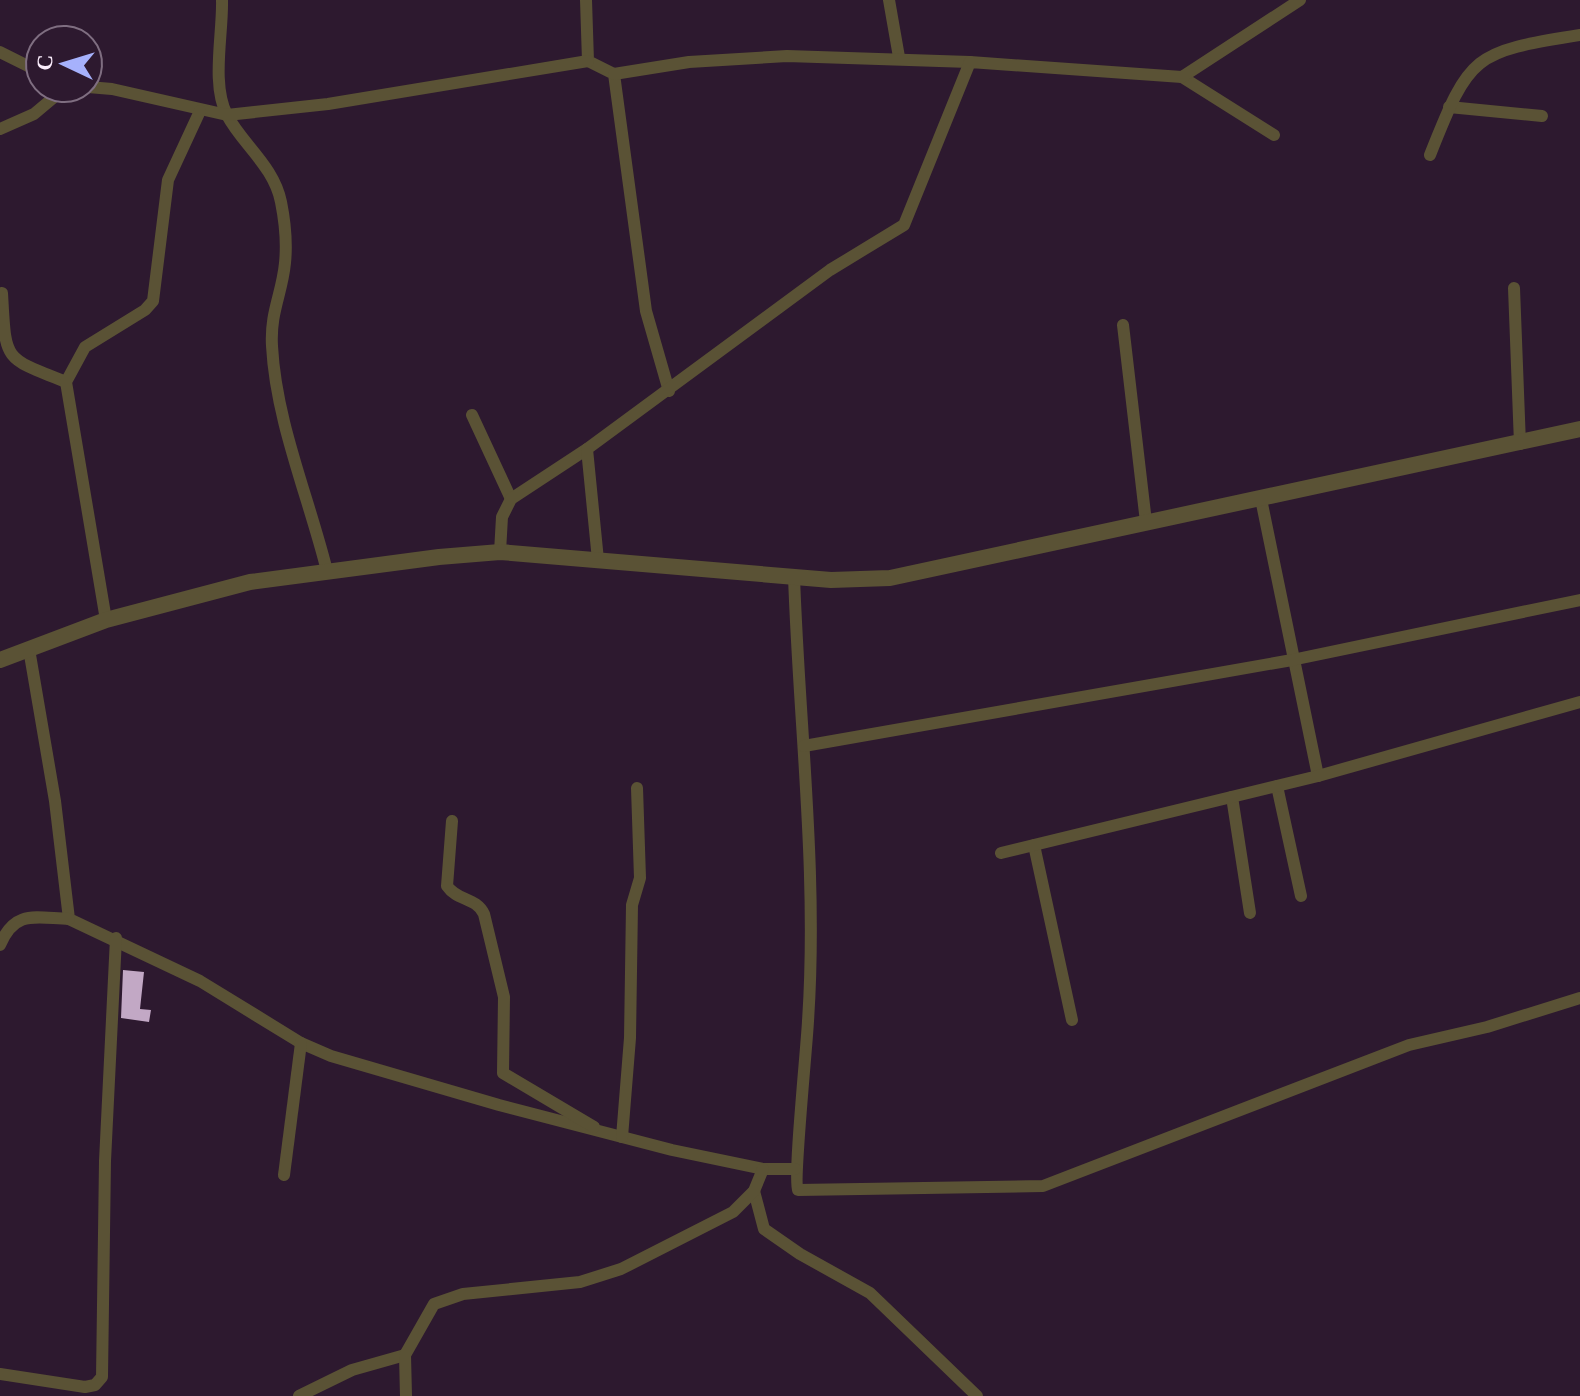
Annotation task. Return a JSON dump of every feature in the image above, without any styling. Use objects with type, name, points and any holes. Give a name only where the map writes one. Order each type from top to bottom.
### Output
[{"type":"street","points":[[222,0],[221,93],[227,115],[250,143],[278,189],[281,203],[285,265],[273,305],[272,351],[282,411],[327,571]]},
{"type":"street","points":[[586,0],[588,61]]},
{"type":"street","points":[[1182,77],[1300,0]]},
{"type":"street","points":[[892,1],[899,57]]},
{"type":"street","points":[[1430,155],[1463,79],[1490,55],[1580,35]]},
{"type":"street","points":[[0,52],[24,64]]},
{"type":"street","points":[[104,88],[227,115],[328,104],[588,61],[614,74],[689,62],[745,58],[899,57],[1182,77],[1274,135]]},
{"type":"street","points":[[500,552],[502,517],[511,499],[669,391],[830,270],[904,225],[970,62]]},
{"type":"street","points":[[614,74],[646,311],[669,391]]},
{"type":"street","points":[[0,129],[34,114],[46,104]]},
{"type":"street","points":[[1449,107],[1542,116]]},
{"type":"street","points":[[106,620],[66,382],[85,347],[145,310],[153,301],[168,180],[200,111]]},
{"type":"street","points":[[1514,288],[1520,444]]},
{"type":"street","points":[[2,293],[5,344],[9,356],[17,363],[66,382]]},
{"type":"street","points":[[1123,325],[1146,522]]},
{"type":"street","points":[[472,415],[511,499]]},
{"type":"street","points":[[0,660],[106,620],[250,582],[500,552],[831,580],[890,578],[1580,429]]},
{"type":"street","points":[[587,449],[598,560]]},
{"type":"street","points":[[1261,499],[1318,776]]},
{"type":"street","points":[[794,576],[814,941],[802,1119],[795,1169],[795,1185],[805,1192],[1043,1186],[1409,1045],[1487,1027],[1580,998]]},
{"type":"street","points":[[804,746],[1292,660],[1580,600]]},
{"type":"street","points":[[29,649],[55,801],[69,919]]},
{"type":"street","points":[[1001,853],[1318,776],[1580,702]]},
{"type":"street","points":[[1277,786],[1301,896]]},
{"type":"street","points":[[622,1137],[630,1038],[632,905],[640,878],[637,788]]},
{"type":"street","points":[[1232,797],[1250,913]]},
{"type":"street","points":[[452,821],[447,886],[455,895],[477,903],[484,914],[504,997],[503,1073],[561,1104],[603,1133]]},
{"type":"street","points":[[1034,845],[1072,1020]]},
{"type":"street","points":[[0,945],[11,924],[22,918],[69,919],[116,938],[267,1019],[301,1043],[410,1081],[603,1133],[763,1169],[795,1169]]},
{"type":"street","points":[[0,1374],[85,1387],[95,1385],[102,1377],[105,1146],[116,938]]},
{"type":"street","points":[[284,1175],[301,1043]]},
{"type":"street","points":[[406,1396],[405,1355],[434,1304],[447,1297],[580,1282],[621,1269],[733,1212],[754,1191],[763,1169]]},
{"type":"street","points":[[754,1191],[764,1229],[800,1254],[870,1293],[977,1396]]},
{"type":"street","points":[[299,1396],[352,1370],[405,1355]]},
{"type":"building","points":[[123,970],[144,972],[140,1009],[151,1010],[149,1022],[121,1018]]}]
